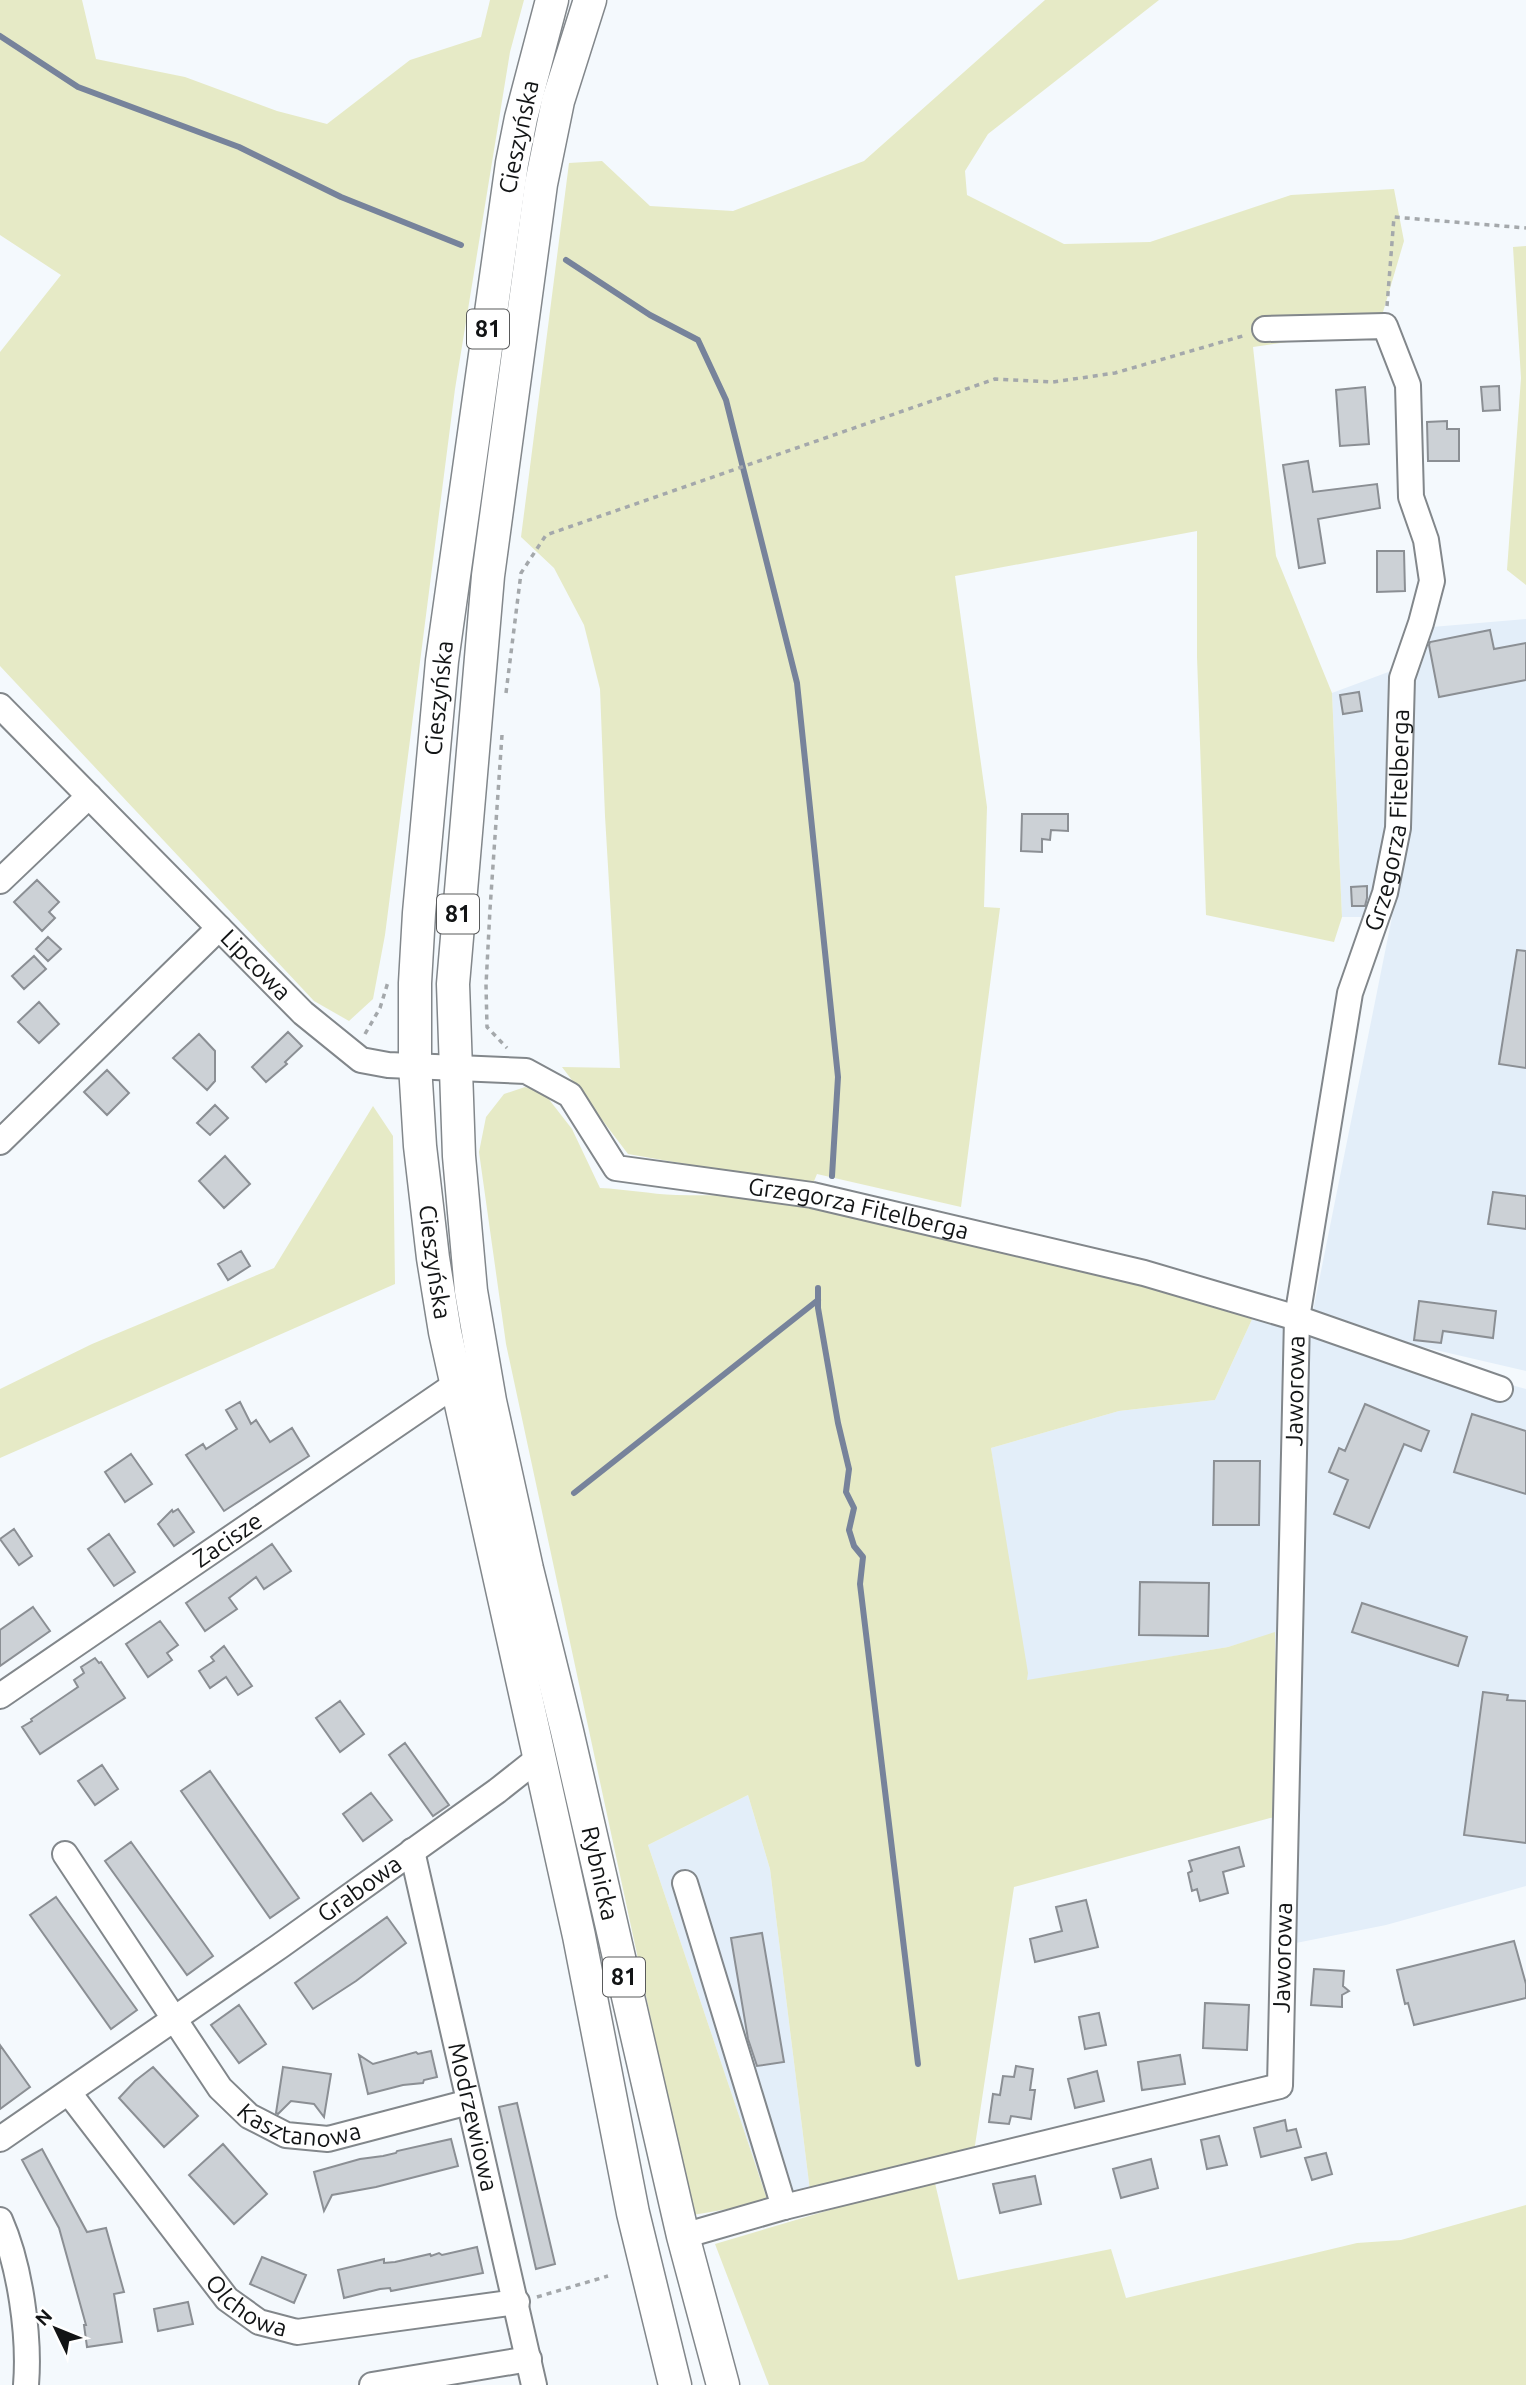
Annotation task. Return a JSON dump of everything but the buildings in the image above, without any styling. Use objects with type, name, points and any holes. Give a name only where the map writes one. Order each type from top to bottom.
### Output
[{"type":"main road","name":"Cieszyńska","points":[[469,1395],[433,1258],[420,1146],[415,1065],[415,983],[419,913],[442,661],[512,163],[552,0]]},
{"type":"main road","name":"Cieszyńska","points":[[469,1395],[471,1291],[459,1156],[453,971],[488,576],[541,184],[558,102],[590,0]]},
{"type":"main road","name":"Rybnicka","points":[[469,1395],[634,2213],[675,2385]]},
{"type":"main road","name":"Rybnicka","points":[[469,1395],[527,1569],[683,2236],[723,2385]]},
{"type":"street","points":[[1265,329],[1385,326]]},
{"type":"street","name":"Grzegorza Fitelberga","points":[[1297,1318],[1350,993],[1385,893],[1398,828],[1402,678],[1432,581],[1426,540],[1411,497],[1408,385],[1385,326]]},
{"type":"street","name":"Lipcowa","points":[[0,706],[303,1013],[361,1060]]},
{"type":"street","points":[[0,881],[89,796]]},
{"type":"street","points":[[0,1142],[219,928]]},
{"type":"street","points":[[361,1060],[388,1065],[455,1066]]},
{"type":"street","name":"Grzegorza Fitelberga","points":[[455,1066],[526,1071],[570,1095],[615,1168],[812,1195],[1144,1273],[1297,1318],[1500,1388]]},
{"type":"street","name":"Jaworowa","points":[[784,2207],[1280,2086],[1297,1318]]},
{"type":"street","name":"Zacisze","points":[[0,1696],[469,1395]]},
{"type":"street","name":"Grabowa","points":[[0,2139],[280,1946],[497,1791],[540,1757]]},
{"type":"street","name":"Modrzewiowa","points":[[412,1851],[534,2385]]},
{"type":"street","points":[[65,1854],[174,2018]]},
{"type":"street","points":[[683,2236],[784,2207],[685,1882]]},
{"type":"street","name":"Kasztanowa","points":[[174,2018],[220,2088],[249,2116],[286,2135],[328,2139],[468,2102]]},
{"type":"street","name":"Olchowa","points":[[69,2093],[227,2299],[259,2322],[297,2332],[517,2302]]},
{"type":"street","points":[[0,2220],[11,2244],[26,2330],[26,2385]]},
{"type":"street","points":[[372,2385],[529,2358]]},
{"type":"path","points":[[1385,326],[1394,217],[1526,228]]},
{"type":"path","points":[[505,700],[521,573],[546,536],[995,379],[1053,382],[1115,373],[1265,329]]},
{"type":"path","points":[[503,728],[489,921],[487,1027],[504,1046],[524,1057],[526,1071]]},
{"type":"path","points":[[361,1060],[365,1034],[380,1008],[388,982]]},
{"type":"path","points":[[517,2302],[608,2276]]},
{"type":"shaded area","points":[[1526,619],[1526,1371],[1311,1321],[1392,917],[1342,917],[1332,693],[1391,671],[1432,627]]},
{"type":"shaded area","points":[[1254,1315],[1526,1389],[1526,1886],[1386,1925],[1296,1943],[1275,1633],[1228,1647],[1027,1681],[991,1448],[1119,1411],[1215,1400]]},
{"type":"shaded area","points":[[748,1795],[770,1869],[810,2191],[768,2202],[648,1845]]},
{"type":"green space","points":[[0,0],[82,0],[96,59],[185,77],[277,111],[327,124],[410,60],[481,37],[490,0],[524,0],[510,52],[455,389],[385,935],[373,999],[349,1021],[314,1001],[0,666],[0,352],[61,275],[0,235]]},
{"type":"green space","points":[[1045,0],[1159,0],[988,134],[965,171],[967,195],[1064,244],[1150,242],[1291,195],[1394,189],[1404,241],[1378,329],[1253,347],[1276,556],[1332,693],[1342,917],[1334,942],[1206,915],[1197,657],[1197,531],[955,576],[987,807],[984,907],[1000,908],[961,1207],[817,1174],[812,1186],[628,1154],[562,1067],[620,1068],[600,689],[584,625],[554,568],[521,537],[569,163],[602,161],[650,206],[733,211],[864,161]]},
{"type":"green space","points":[[1526,246],[1526,585],[1507,570],[1521,378],[1513,247]]},
{"type":"green space","points":[[525,1087],[544,1093],[572,1129],[600,1188],[676,1195],[785,1197],[1054,1260],[1254,1315],[1215,1400],[1119,1411],[991,1448],[1027,1680],[1228,1647],[1275,1632],[1278,1816],[1014,1887],[974,2152],[810,2191],[770,1869],[748,1795],[648,1845],[768,2202],[693,2215],[506,1344],[479,1152],[486,1117],[504,1094]]},
{"type":"green space","points":[[373,1106],[393,1136],[395,1284],[0,1458],[0,1389],[92,1344],[274,1268]]},
{"type":"green space","points":[[934,2179],[958,2280],[1111,2249],[1126,2298],[1357,2243],[1401,2240],[1526,2205],[1526,2385],[769,2385],[715,2244]]},
{"type":"waterway","points":[[0,36],[78,87],[239,147],[341,197],[461,245]]},
{"type":"waterway","points":[[566,260],[650,315],[698,340],[726,400],[797,683],[838,1077],[832,1176]]},
{"type":"waterway","points":[[818,1288],[818,1308],[838,1423],[849,1469],[846,1492],[854,1508],[849,1530],[854,1546],[863,1557],[860,1584],[918,2064]]},
{"type":"waterway","points":[[574,1493],[818,1300]]}]
